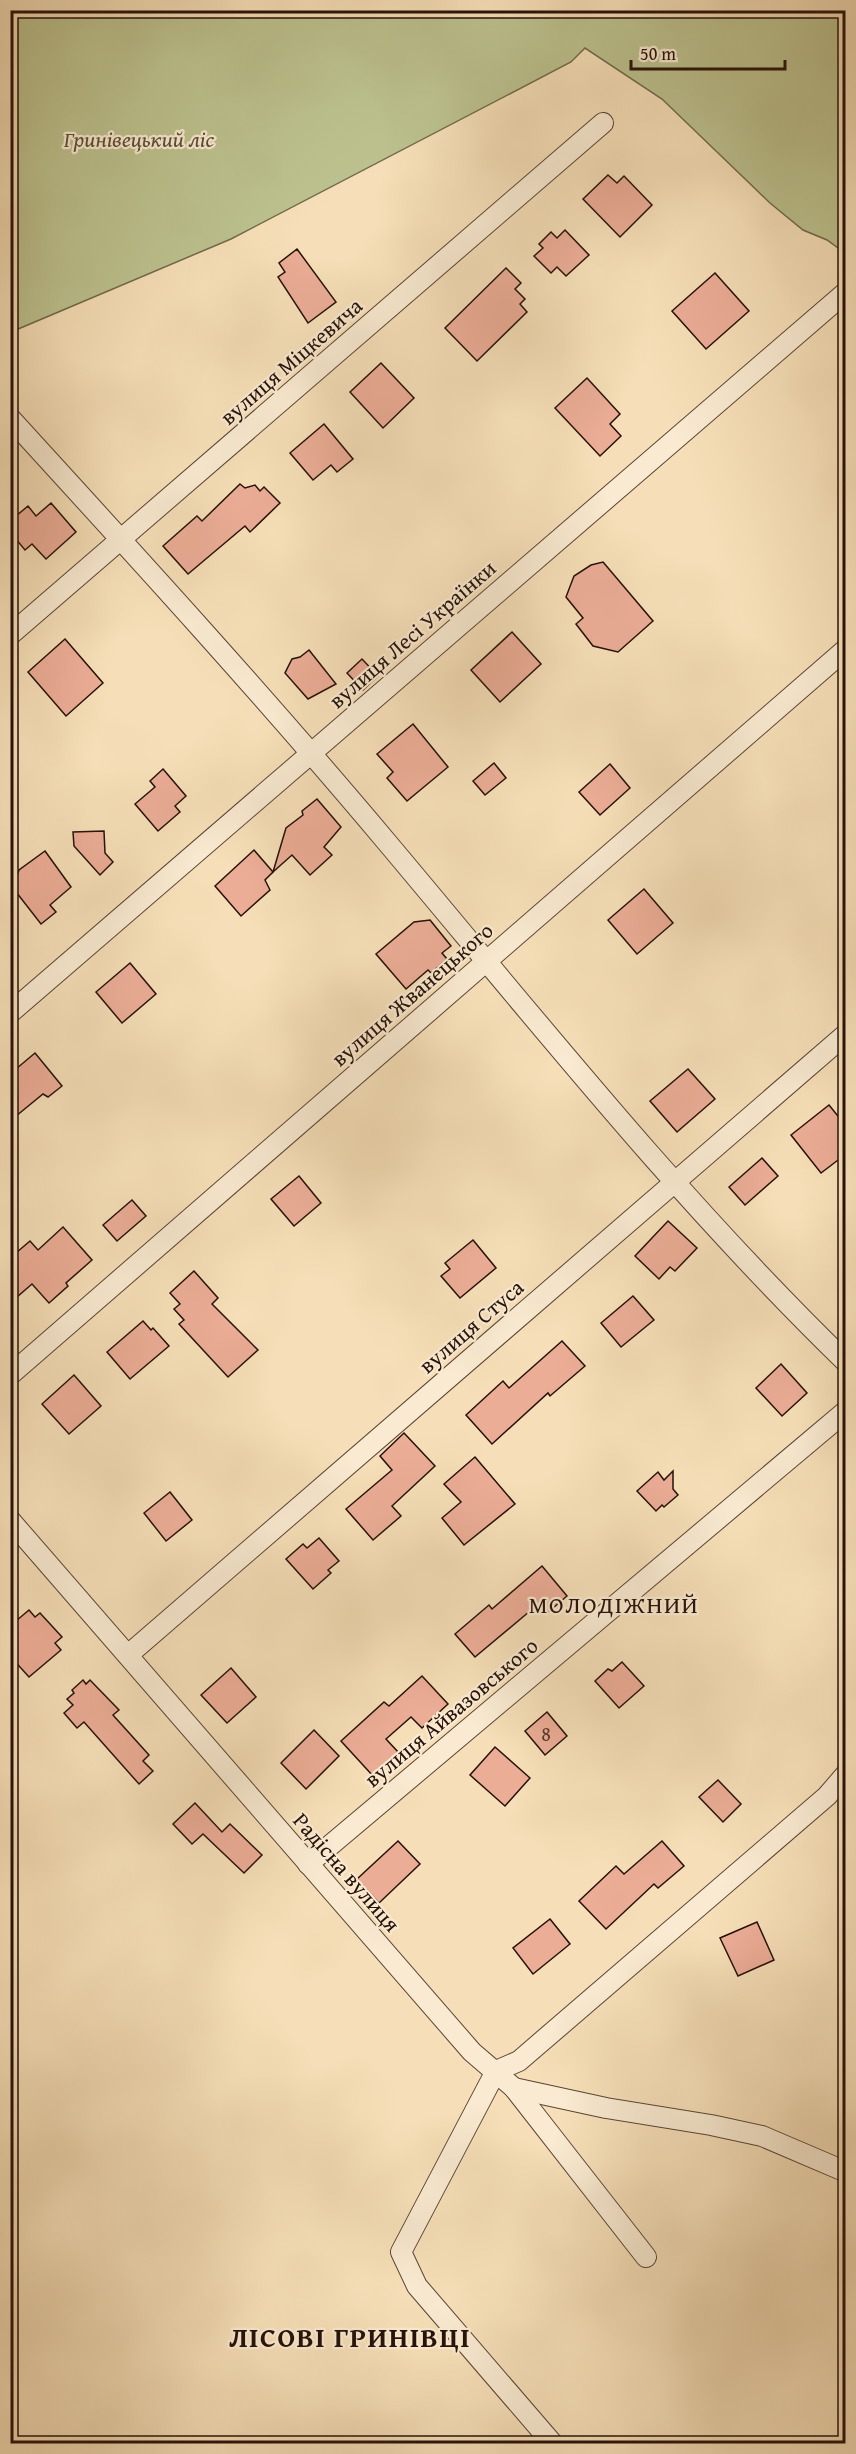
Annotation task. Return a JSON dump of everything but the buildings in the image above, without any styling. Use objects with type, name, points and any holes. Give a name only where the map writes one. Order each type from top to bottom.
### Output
[{"type":"street","name":"вулиця Міцкевича","points":[[10,635],[603,123]]},
{"type":"street","name":"вулиця Лесі Українки","points":[[10,1013],[846,292]]},
{"type":"street","points":[[10,418],[312,753],[674,1183],[791,1309],[846,1362]]},
{"type":"street","name":"вулиця Жванецького","points":[[10,1375],[846,649]]},
{"type":"street","name":"вулиця Стуса","points":[[128,1655],[846,1034]]},
{"type":"street","name":"вулиця Айвазовського","points":[[308,1864],[846,1411]]},
{"type":"street","name":"Радісна вулиця","points":[[10,1520],[472,2052],[514,2088],[646,2257]]},
{"type":"street","points":[[553,2444],[417,2286],[401,2252],[496,2071],[519,2061],[827,1796],[846,1774]]},
{"type":"street","points":[[514,2088],[606,2108],[711,2125],[762,2136],[845,2168]]},
{"type":"green space","name":"Гринівецький ліс","points":[[11,10],[845,11],[845,253],[827,240],[803,230],[770,203],[662,99],[585,48],[571,62],[231,239],[11,332]]},
{"type":"district","name":"МОЛОДІЖНИЙ","points":[[614,1604]]},
{"type":"district","name":"ЛІСОВІ ГРИНІВЦІ","points":[[350,2336]]}]
